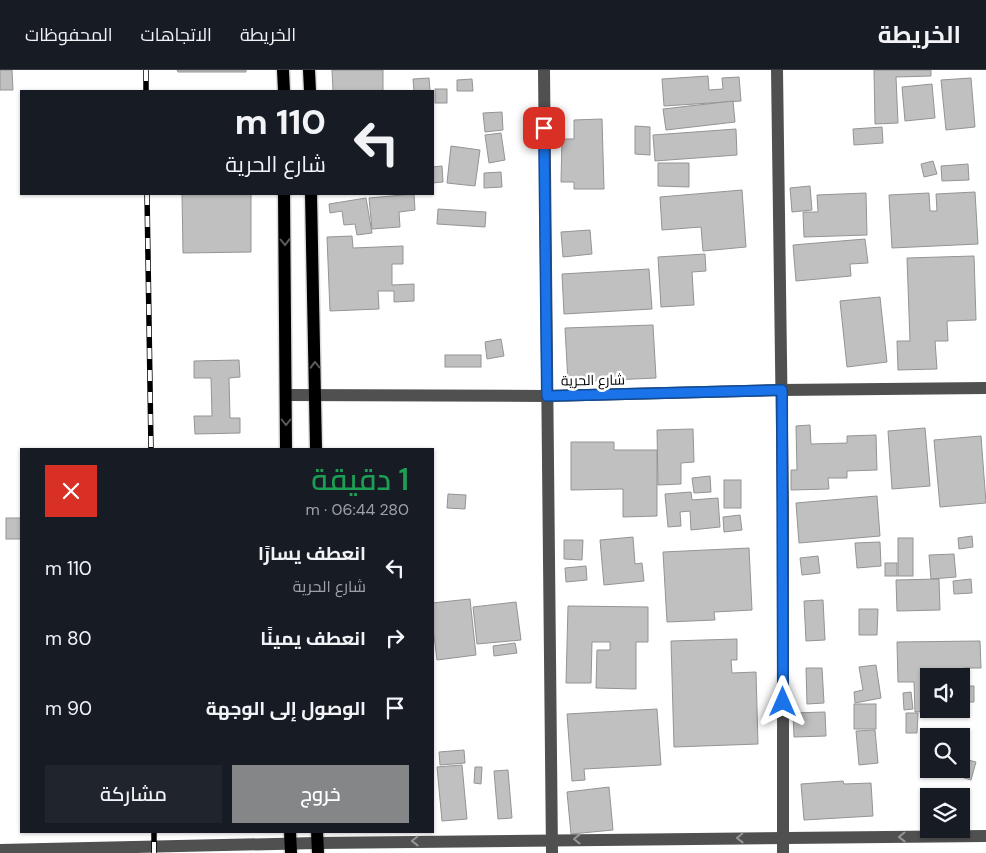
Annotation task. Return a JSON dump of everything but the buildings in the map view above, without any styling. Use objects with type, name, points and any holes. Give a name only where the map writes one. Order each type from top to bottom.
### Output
[{"type":"main road","points":[[283,70],[284,90]]},
{"type":"main road","points":[[309,70],[310,90]]},
{"type":"main road","points":[[284,195],[286,448]]},
{"type":"main road","points":[[311,195],[316,448]]},
{"type":"street","points":[[544,70],[552,853]]},
{"type":"street","points":[[777,70],[782,390],[784,853]]},
{"type":"street","name":"شارع الحرية","points":[[286,394],[547,396],[782,390],[986,388]]},
{"type":"street","points":[[0,850],[290,842],[986,836]]},
{"type":"railway","points":[[146,70],[146,90]]},
{"type":"railway","points":[[147,195],[151,448]]},
{"type":"railway","points":[[154,833],[154,853]]},
{"type":"route","points":[[544,128],[547,396],[782,390],[783,702]]}]
